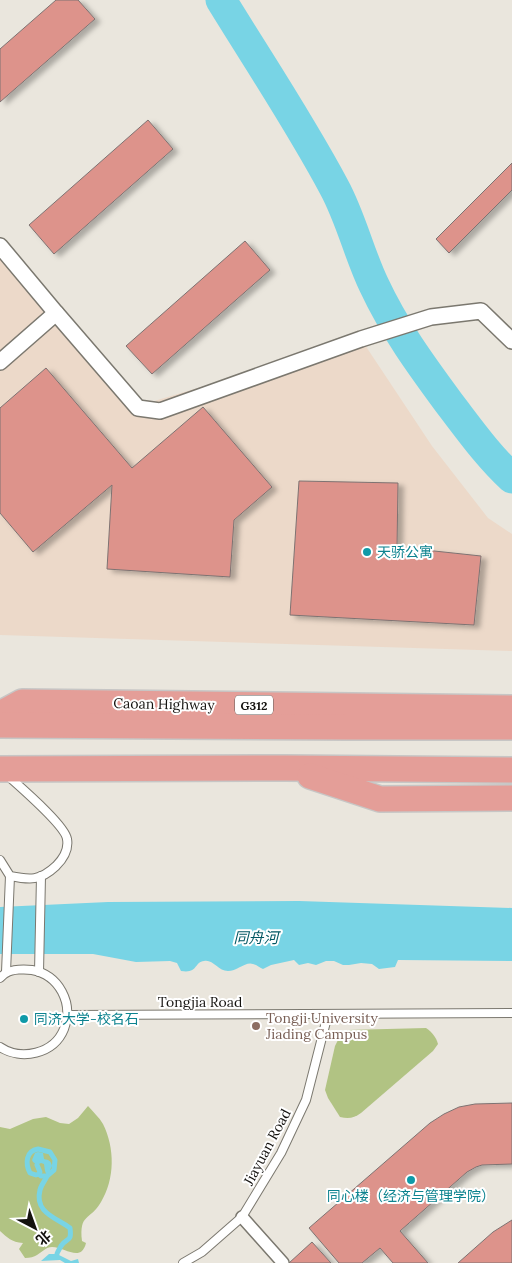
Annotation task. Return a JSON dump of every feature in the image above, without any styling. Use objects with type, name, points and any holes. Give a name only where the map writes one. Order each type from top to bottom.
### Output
[{"type":"highway","name":"Caoan Highway","points":[[0,714],[22,702],[512,708]]},
{"type":"highway","name":"Caoan Highway","points":[[0,725],[512,727]]},
{"type":"highway","points":[[0,769],[286,768],[512,770]]},
{"type":"highway","points":[[286,768],[380,799],[512,798]]},
{"type":"street","points":[[0,246],[138,408],[160,411],[361,339],[431,317],[481,311],[512,341]]},
{"type":"street","points":[[0,362],[56,313]]},
{"type":"street","points":[[242,1217],[284,1263]]},
{"type":"lane","points":[[0,769],[0,779]]},
{"type":"lane","points":[[0,769],[52,817],[67,838],[66,852],[61,862],[52,870],[27,880],[10,876]]},
{"type":"lane","points":[[0,860],[10,876],[6,957],[3,975],[19,970],[29,970],[39,972],[51,978],[61,988],[66,1001],[68,1015],[64,1029],[56,1041],[44,1050],[30,1054],[15,1054],[0,1046]]},
{"type":"lane","points":[[39,972],[41,876]]},
{"type":"lane","name":"Tongjia Road","points":[[68,1015],[512,1013]]},
{"type":"lane","name":"Jiayuan Road","points":[[183,1263],[202,1252],[242,1217],[280,1153],[306,1100],[328,1014]]},
{"type":"shaded area","points":[[0,246],[136,401],[151,402],[361,339],[432,446],[488,518],[512,534],[512,651],[0,635]]},
{"type":"green space","points":[[426,1028],[434,1035],[438,1044],[433,1051],[361,1113],[351,1118],[340,1117],[325,1090],[335,1046],[339,1038],[348,1030]]},
{"type":"green space","points":[[88,1106],[101,1121],[107,1133],[112,1163],[106,1193],[97,1208],[86,1218],[82,1226],[82,1241],[86,1243],[84,1249],[76,1253],[50,1247],[35,1256],[25,1258],[19,1249],[23,1243],[13,1241],[0,1231],[0,1127],[10,1129],[33,1119],[46,1117],[60,1123],[69,1124],[78,1118]]},
{"type":"water","name":"同舟河","points":[[299,901],[512,908],[512,961],[398,960],[395,967],[379,969],[372,964],[343,965],[334,961],[326,961],[316,965],[308,963],[299,965],[294,960],[271,965],[263,969],[250,963],[228,971],[207,961],[199,963],[190,971],[181,971],[177,963],[170,961],[136,962],[93,954],[0,954],[0,907],[108,902]]},
{"type":"water","points":[[35,1153],[43,1153],[44,1159],[52,1164],[51,1174],[47,1176],[44,1164],[37,1165],[32,1160]]},
{"type":"water","points":[[49,1254],[57,1254],[71,1261],[78,1259],[79,1263],[65,1263],[60,1260],[41,1261]]},
{"type":"building","points":[[56,0],[78,0],[95,19],[0,102],[0,49]]},
{"type":"building","points":[[148,120],[173,149],[54,254],[29,225]]},
{"type":"building","points":[[512,163],[512,190],[449,253],[436,239]]},
{"type":"building","points":[[245,241],[270,270],[152,374],[126,346]]},
{"type":"building","points":[[46,368],[132,468],[203,407],[272,487],[234,520],[230,577],[107,569],[112,485],[33,552],[0,513],[0,408]]},
{"type":"building","name":"天骄公寓","points":[[299,481],[398,483],[397,547],[481,556],[474,625],[290,615]]},
{"type":"building","name":"同心楼（经济与管理学院）","points":[[512,1103],[512,1164],[482,1165],[467,1172],[400,1231],[428,1263],[393,1263],[380,1248],[362,1263],[339,1263],[309,1228],[430,1123],[444,1114],[459,1107],[475,1104]]},
{"type":"building","name":"同心楼（经济与管理学院）","points":[[512,1220],[512,1263],[458,1263],[493,1232]]},
{"type":"building","points":[[312,1242],[331,1263],[289,1263]]},
{"type":"waterway","points":[[221,0],[293,116],[334,187],[374,285],[408,346],[471,432],[512,478]]},
{"type":"waterway","points":[[38,1149],[50,1152],[55,1160],[54,1170],[47,1176],[30,1173],[28,1169],[29,1155],[38,1149]]},
{"type":"waterway","points":[[37,1165],[39,1174]]},
{"type":"waterway","points":[[47,1176],[41,1186],[40,1204],[48,1214],[70,1228],[70,1238],[63,1243],[57,1254]]},
{"type":"place","name":"天骄公寓","points":[[367,552]]},
{"type":"place","name":"同济大学-校名石","points":[[24,1019]]},
{"type":"place","name":"Tongji University Jiading Campus","points":[[256,1026]]},
{"type":"place","name":"同心楼（经济与管理学院）","points":[[411,1180]]}]
